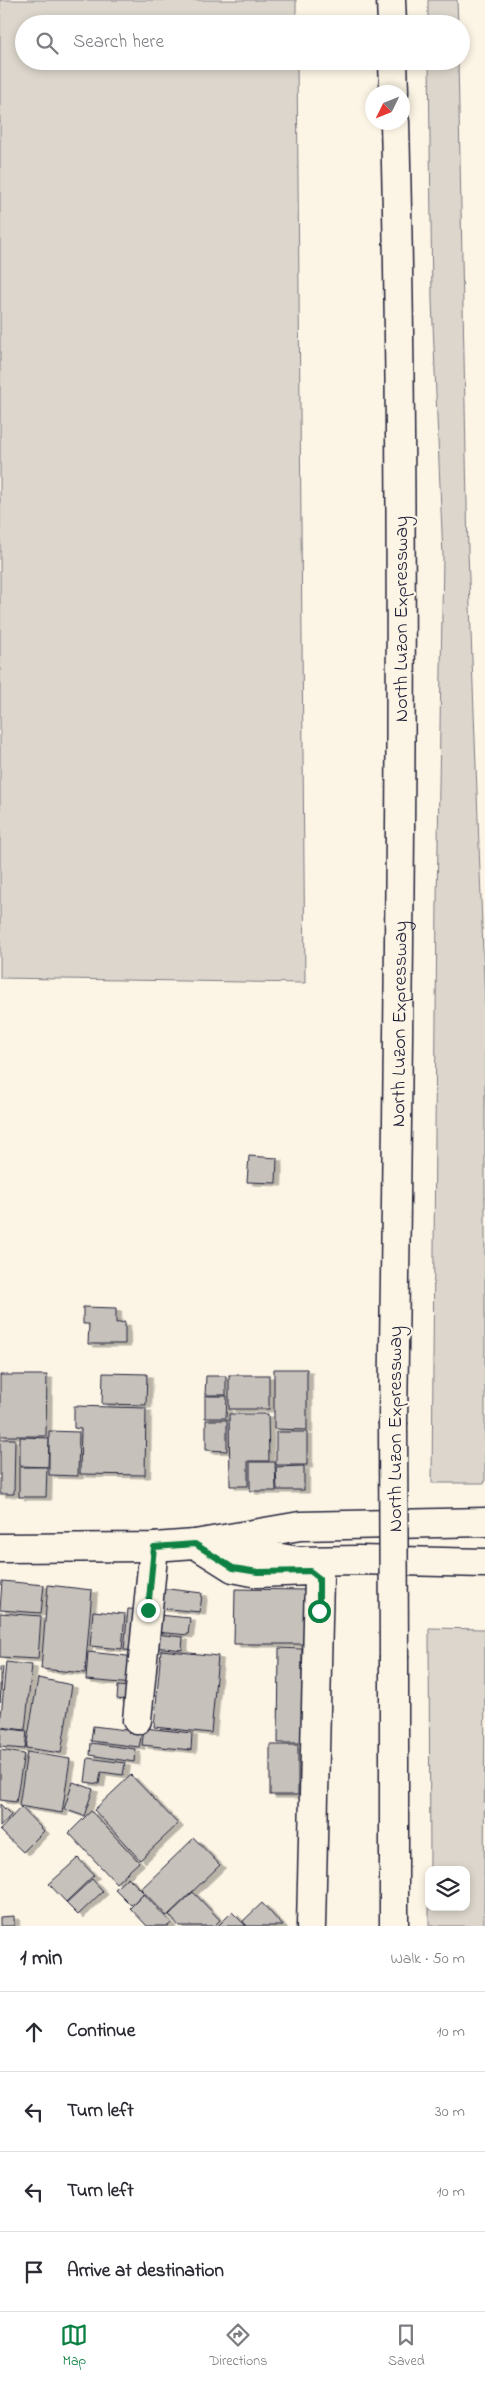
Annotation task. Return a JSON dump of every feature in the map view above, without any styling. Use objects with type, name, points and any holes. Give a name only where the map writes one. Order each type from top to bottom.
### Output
[{"type":"main road","points":[[391,0],[392,15]]},
{"type":"main road","points":[[393,70],[394,85]]},
{"type":"main road","name":"North Luzon Expressway","points":[[394,1926],[393,1422],[401,886],[399,299],[395,130]]},
{"type":"main road","points":[[0,1548],[154,1547],[195,1544],[300,1526],[485,1522]]},
{"type":"main road","points":[[195,1544],[299,1561],[358,1560],[485,1563]]},
{"type":"main road","points":[[195,1544],[233,1568],[258,1572],[310,1571],[319,1578],[311,1926]]},
{"type":"main road","points":[[137,1720],[154,1547]]},
{"type":"shaded area","points":[[0,0],[296,0],[296,15],[15,15],[15,70],[297,70],[305,983],[0,978]]},
{"type":"shaded area","points":[[428,0],[457,0],[458,15],[428,15]]},
{"type":"shaded area","points":[[429,70],[458,70],[468,552],[485,1005],[485,1483],[432,1483],[437,901],[443,556],[432,301]]},
{"type":"shaded area","points":[[429,1628],[485,1629],[484,1926],[429,1926],[429,1911],[470,1911],[470,1866],[430,1866]]},
{"type":"building","points":[[249,1156],[277,1158],[276,1183],[247,1182]]},
{"type":"building","points":[[83,1307],[116,1308],[116,1323],[125,1322],[125,1344],[88,1344],[89,1324],[83,1324]]},
{"type":"building","points":[[274,1369],[307,1369],[307,1430],[274,1429]]},
{"type":"building","points":[[103,1373],[147,1374],[146,1405],[102,1404]]},
{"type":"building","points":[[0,1375],[47,1375],[46,1436],[0,1436]]},
{"type":"building","points":[[229,1375],[269,1375],[269,1409],[229,1409]]},
{"type":"building","points":[[206,1376],[226,1376],[226,1395],[205,1395]]},
{"type":"building","points":[[205,1396],[227,1396],[226,1418],[205,1418]]},
{"type":"building","points":[[74,1406],[146,1408],[145,1475],[80,1474],[81,1429],[74,1428]]},
{"type":"building","points":[[229,1414],[268,1414],[269,1461],[248,1461],[248,1486],[230,1486]]},
{"type":"building","points":[[206,1420],[227,1420],[227,1451],[206,1450]]},
{"type":"building","points":[[49,1431],[79,1432],[78,1476],[49,1475]]},
{"type":"building","points":[[276,1432],[307,1432],[307,1465],[276,1465]]},
{"type":"building","points":[[20,1437],[49,1438],[48,1467],[20,1466]]},
{"type":"building","points":[[0,1439],[15,1439],[14,1494],[0,1494]]},
{"type":"building","points":[[250,1462],[275,1462],[276,1491],[250,1491]]},
{"type":"building","points":[[304,1466],[304,1490],[277,1490],[276,1467]]},
{"type":"building","points":[[19,1467],[47,1467],[46,1497],[19,1497]]},
{"type":"building","points":[[2,1581],[44,1585],[41,1613],[0,1610]]},
{"type":"building","points":[[48,1585],[92,1590],[85,1673],[41,1669]]},
{"type":"building","points":[[160,1588],[202,1593],[200,1612],[159,1608]]},
{"type":"building","points":[[235,1589],[308,1590],[308,1644],[234,1644]]},
{"type":"building","points":[[128,1609],[145,1610],[141,1651],[124,1650]]},
{"type":"building","points":[[93,1611],[125,1614],[122,1649],[90,1646]]},
{"type":"building","points":[[0,1613],[41,1616],[38,1659],[0,1657]]},
{"type":"building","points":[[158,1615],[190,1618],[188,1635],[156,1632]]},
{"type":"building","points":[[155,1634],[183,1637],[182,1650],[154,1647]]},
{"type":"building","points":[[279,1648],[302,1649],[302,1743],[278,1743]]},
{"type":"building","points":[[161,1650],[218,1656],[211,1733],[154,1727]]},
{"type":"building","points":[[88,1652],[137,1657],[134,1684],[86,1680]]},
{"type":"building","points":[[6,1662],[32,1665],[25,1730],[0,1727]]},
{"type":"building","points":[[0,1667],[3,1667],[0,1702]]},
{"type":"building","points":[[38,1678],[72,1685],[61,1753],[26,1748]]},
{"type":"building","points":[[118,1686],[131,1687],[130,1700],[117,1699]]},
{"type":"building","points":[[93,1726],[142,1732],[139,1747],[91,1741]]},
{"type":"building","points":[[1,1728],[27,1731],[25,1749],[0,1747]]},
{"type":"building","points":[[144,1728],[192,1733],[191,1750],[142,1745]]},
{"type":"building","points":[[91,1743],[135,1749],[134,1762],[90,1755]]},
{"type":"building","points":[[270,1745],[298,1745],[298,1795],[270,1795]]},
{"type":"building","points":[[0,1750],[24,1754],[16,1802],[0,1800]]},
{"type":"building","points":[[27,1752],[70,1759],[62,1813],[19,1806]]},
{"type":"building","points":[[88,1758],[125,1763],[123,1775],[101,1772],[99,1784],[85,1782]]},
{"type":"building","points":[[131,1775],[178,1824],[140,1860],[94,1810]]},
{"type":"building","points":[[73,1782],[93,1789],[84,1816],[64,1809]]},
{"type":"building","points":[[0,1804],[11,1815],[0,1827]]},
{"type":"building","points":[[21,1807],[44,1831],[23,1852],[0,1830]]},
{"type":"building","points":[[91,1811],[139,1862],[116,1883],[69,1833]]},
{"type":"building","points":[[194,1838],[220,1865],[167,1916],[141,1889]]},
{"type":"building","points":[[78,1858],[94,1875],[66,1902],[49,1884]]},
{"type":"building","points":[[128,1877],[144,1893],[131,1905],[115,1889]]},
{"type":"building","points":[[92,1879],[103,1891],[78,1915],[66,1903]]},
{"type":"building","points":[[193,1892],[220,1920],[214,1926],[179,1926],[169,1915]]},
{"type":"building","points":[[144,1894],[171,1923],[168,1926],[147,1926],[130,1908]]},
{"type":"building","points":[[262,1903],[283,1926],[247,1926],[243,1921]]},
{"type":"building","points":[[232,1912],[246,1926],[218,1926]]},
{"type":"building","points":[[14,1916],[14,1926],[0,1926],[0,1917]]},
{"type":"route","points":[[148,1610],[154,1547],[195,1544],[233,1568],[258,1572],[310,1571],[319,1578],[319,1611]]}]
